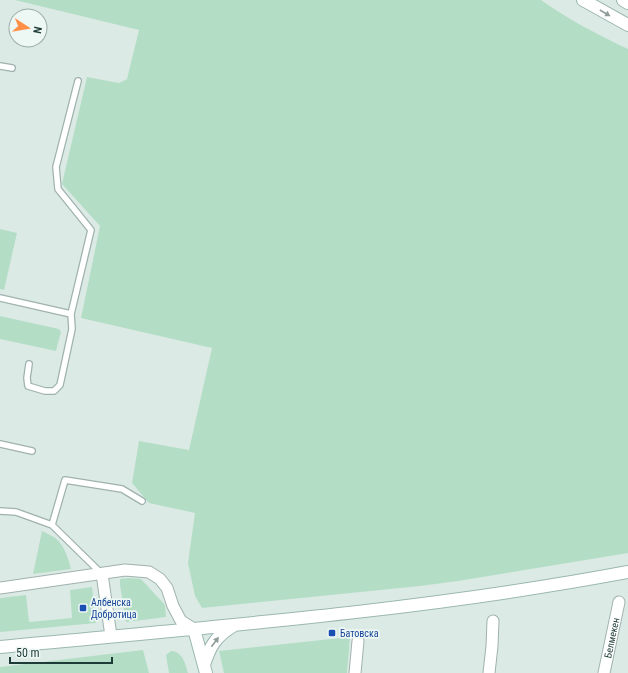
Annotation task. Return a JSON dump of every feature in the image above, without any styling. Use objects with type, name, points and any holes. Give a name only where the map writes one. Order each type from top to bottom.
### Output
[{"type":"street","points":[[583,0],[628,26]]},
{"type":"street","points":[[623,0],[628,2]]},
{"type":"street","points":[[0,588],[125,570],[149,572],[160,579],[167,588],[173,606],[181,620],[194,629],[205,669]]},
{"type":"street","points":[[0,647],[352,613],[494,595],[628,572]]},
{"type":"street","points":[[102,574],[112,636]]},
{"type":"street","name":"Белмекен","points":[[604,673],[619,602]]},
{"type":"street","points":[[489,673],[493,621]]},
{"type":"street","points":[[205,669],[208,652],[214,641],[223,632],[235,625]]},
{"type":"street","points":[[355,673],[358,641]]},
{"type":"lane","points":[[0,66],[12,68]]},
{"type":"lane","points":[[29,364],[27,378],[28,386],[45,391],[54,391],[60,385],[72,330],[71,314],[90,230],[58,189],[56,167],[78,81]]},
{"type":"lane","points":[[0,298],[71,314]]},
{"type":"lane","points":[[0,444],[32,451]]},
{"type":"lane","points":[[52,525],[66,480],[122,489],[142,501]]},
{"type":"lane","points":[[0,512],[16,512],[52,525],[102,574]]},
{"type":"green space","points":[[15,0],[541,0],[583,26],[628,49],[628,553],[420,586],[202,608],[195,596],[188,563],[195,513],[149,503],[132,483],[139,441],[189,450],[212,348],[81,318],[100,226],[62,184],[87,77],[119,83],[127,79],[139,30]]},
{"type":"green space","points":[[0,229],[17,233],[4,290],[0,289]]},
{"type":"green space","points":[[0,316],[59,329],[61,332],[56,351],[0,339]]},
{"type":"green space","points":[[42,531],[54,537],[60,543],[67,555],[71,569],[33,574]]},
{"type":"green space","points":[[120,579],[141,579],[165,605],[166,617],[126,622]]},
{"type":"green space","points":[[92,587],[96,623],[0,632],[0,598],[26,595],[29,622],[72,618],[70,590]]},
{"type":"green space","points":[[350,637],[347,673],[224,673],[219,651]]},
{"type":"green space","points":[[143,650],[149,673],[0,673],[0,667]]},
{"type":"green space","points":[[171,651],[178,653],[181,656],[188,673],[169,673],[166,655]]},
{"type":"place","name":"Албенска Добротица","points":[[83,608]]},
{"type":"place","name":"Батовска","points":[[332,633]]}]
